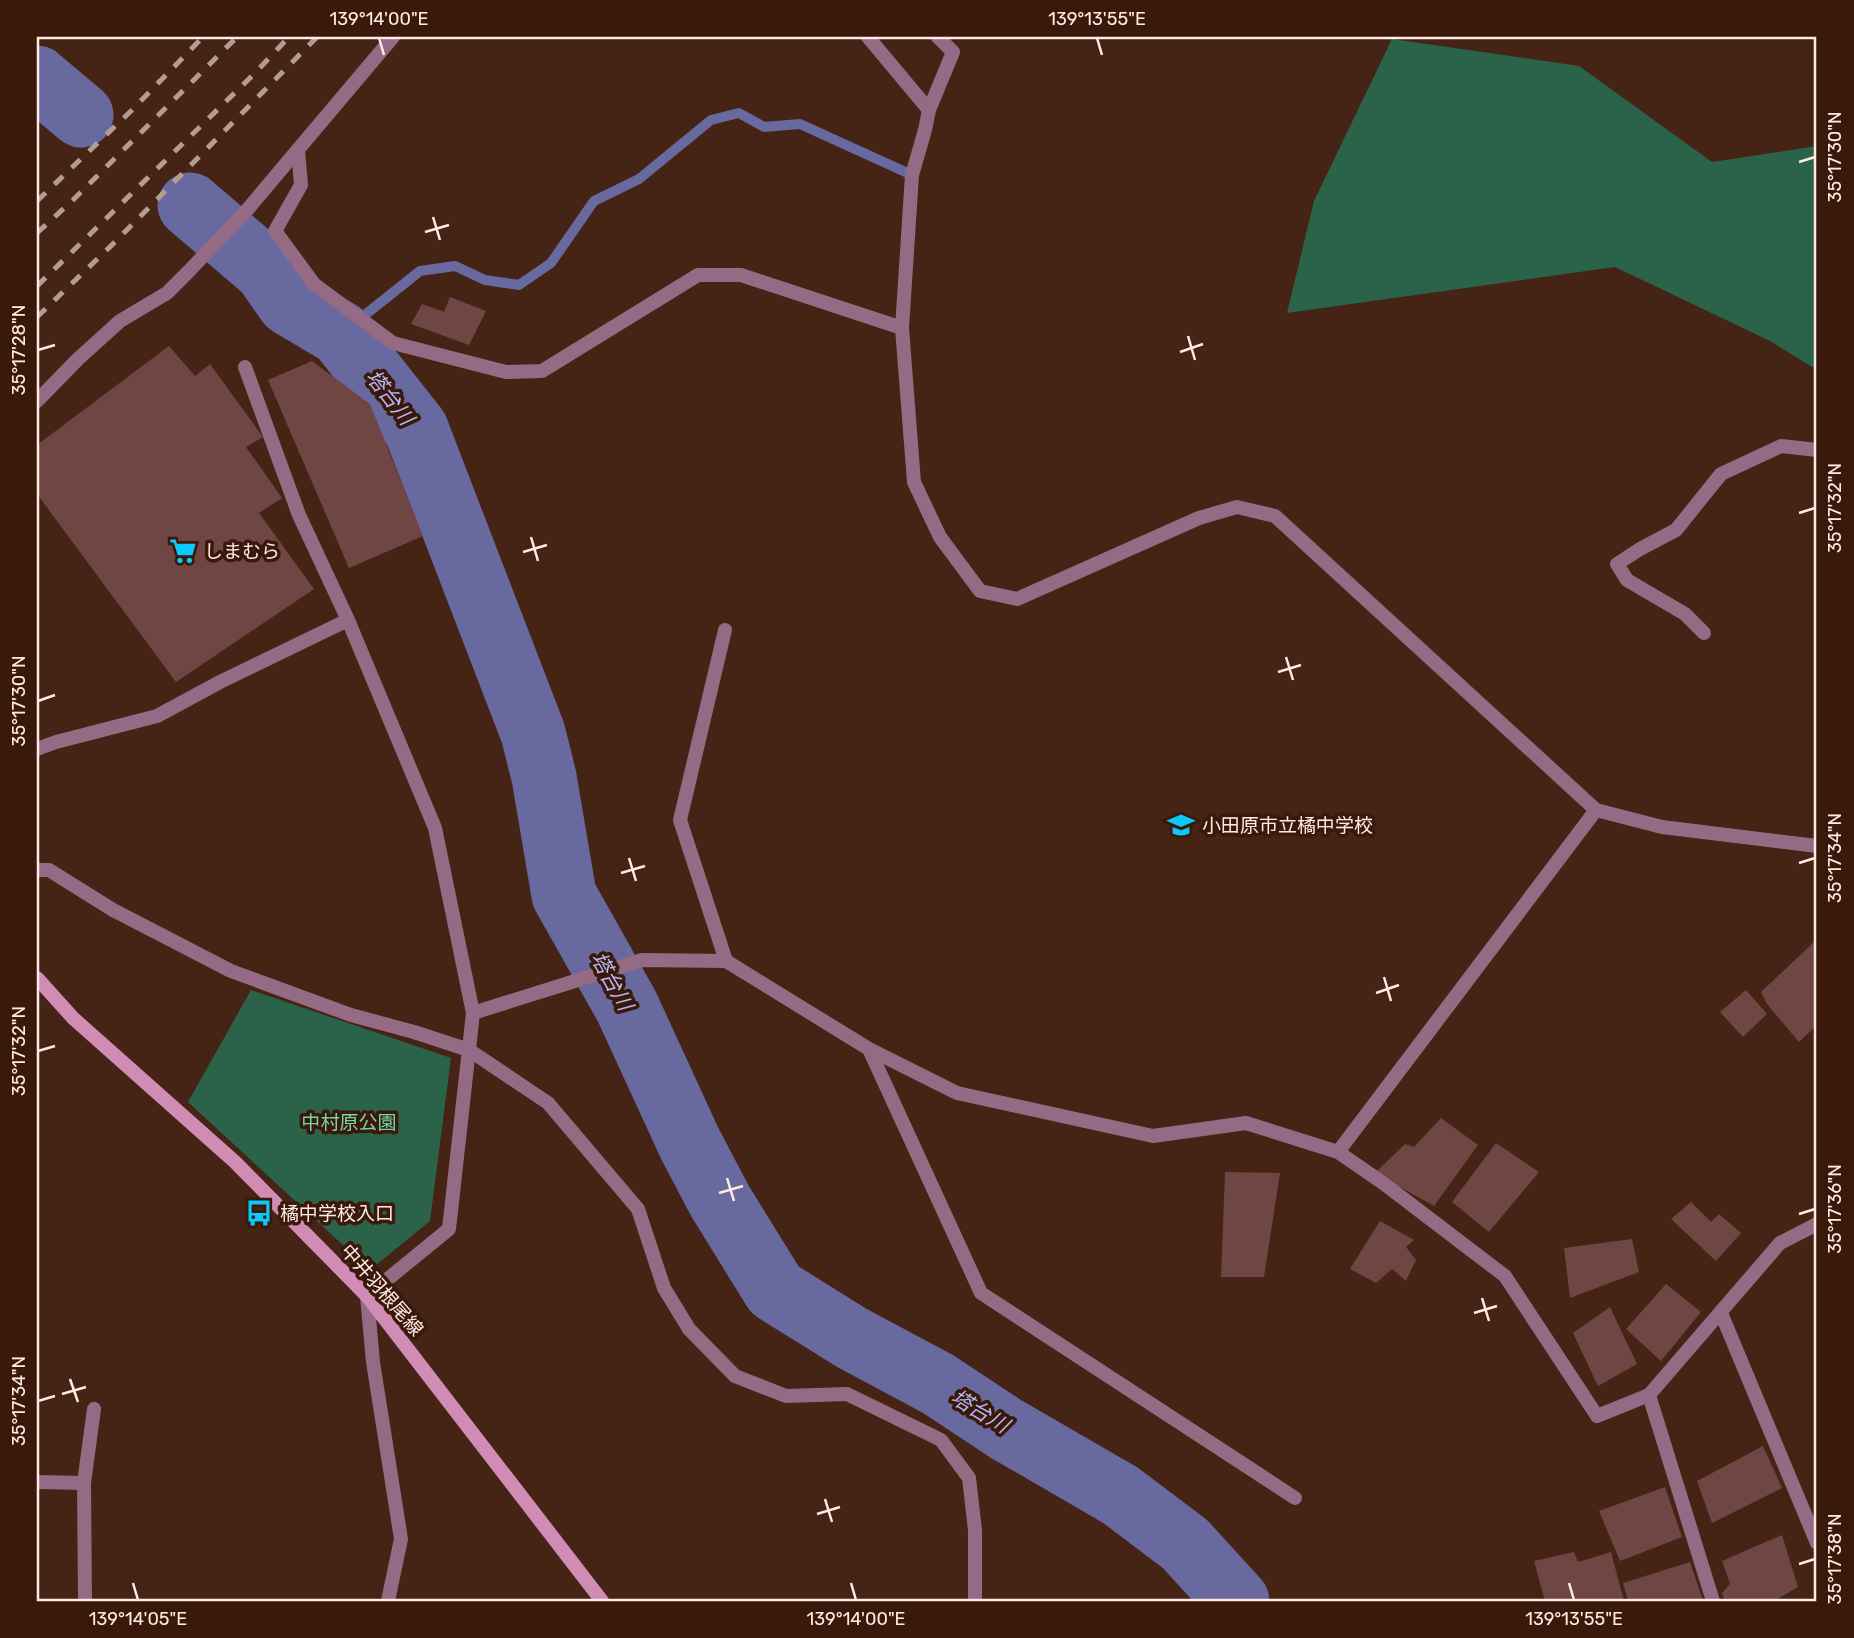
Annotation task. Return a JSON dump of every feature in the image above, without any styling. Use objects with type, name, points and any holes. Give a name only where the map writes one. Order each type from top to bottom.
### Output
[{"type":"main road","name":"中井羽根尾線","points":[[37,978],[73,1017],[235,1162],[367,1296],[602,1601]]},
{"type":"street","points":[[37,401],[120,321],[167,293],[189,271],[247,210],[393,37]]},
{"type":"street","points":[[868,37],[929,110]]},
{"type":"street","points":[[938,37],[953,52],[929,110],[912,175],[902,328],[914,482],[940,537],[980,591],[1017,599],[1199,518],[1237,507],[1275,516],[1597,810],[1662,827],[1817,846]]},
{"type":"street","points":[[298,150],[301,185],[275,231],[314,284],[393,343],[506,372],[542,372],[698,275],[741,275],[902,328]]},
{"type":"street","points":[[245,367],[299,515],[348,620],[435,828],[473,1013],[449,1229],[367,1296],[373,1362],[401,1539],[388,1601]]},
{"type":"street","points":[[1704,633],[1685,614],[1627,580],[1618,564],[1676,530],[1721,474],[1781,446],[1817,450]]},
{"type":"street","points":[[37,749],[157,716],[348,620]]},
{"type":"street","points":[[725,630],[680,820],[726,961]]},
{"type":"street","points":[[1338,1152],[1597,810]]},
{"type":"street","points":[[37,870],[49,870],[113,910],[231,971],[351,1015],[469,1050],[548,1103],[638,1209],[664,1288],[689,1329],[735,1376],[786,1396],[847,1394],[941,1440],[969,1478],[975,1530],[975,1601]]},
{"type":"street","points":[[473,1013],[642,960],[726,961],[869,1049],[957,1093],[1153,1136],[1246,1123],[1338,1152],[1505,1276],[1597,1416],[1649,1395],[1780,1243],[1817,1224]]},
{"type":"street","points":[[869,1049],[981,1293],[1295,1498]]},
{"type":"street","points":[[1721,1313],[1817,1543]]},
{"type":"street","points":[[1649,1395],[1713,1601]]},
{"type":"street","points":[[85,1601],[84,1483],[94,1409]]},
{"type":"street","points":[[37,1482],[84,1483]]},
{"type":"green space","points":[[1392,39],[1579,66],[1712,162],[1817,146],[1817,370],[1770,341],[1615,267],[1287,313],[1314,201]]},
{"type":"green space","name":"中村原公園","points":[[251,990],[451,1058],[430,1221],[370,1270],[188,1102]]},
{"type":"building","points":[[450,297],[486,311],[469,345],[411,324],[422,304],[444,312]]},
{"type":"building","name":"しまむら","points":[[169,346],[195,376],[210,364],[263,437],[246,447],[282,498],[259,513],[314,589],[176,682],[37,494],[37,445]]},
{"type":"building","points":[[312,361],[370,404],[423,536],[349,568],[268,380]]},
{"type":"building","points":[[1815,941],[1817,1025],[1799,1042],[1767,1004],[1761,992]]},
{"type":"building","points":[[1746,990],[1767,1014],[1743,1037],[1720,1012]]},
{"type":"building","points":[[1441,1118],[1478,1145],[1434,1206],[1375,1173],[1405,1144],[1414,1147]]},
{"type":"building","points":[[1496,1143],[1539,1172],[1489,1232],[1452,1202]]},
{"type":"building","points":[[1225,1172],[1280,1173],[1264,1277],[1221,1277]]},
{"type":"building","points":[[1691,1202],[1711,1222],[1719,1214],[1741,1233],[1716,1261],[1671,1219]]},
{"type":"building","points":[[1380,1221],[1414,1240],[1406,1247],[1416,1260],[1406,1281],[1392,1269],[1376,1283],[1350,1269]]},
{"type":"building","points":[[1632,1239],[1639,1272],[1570,1298],[1564,1248]]},
{"type":"building","points":[[1666,1284],[1701,1312],[1661,1361],[1626,1329]]},
{"type":"building","points":[[1610,1307],[1637,1364],[1598,1386],[1573,1333]]},
{"type":"building","points":[[1763,1446],[1782,1488],[1712,1523],[1697,1481]]},
{"type":"building","points":[[1665,1487],[1682,1537],[1620,1561],[1599,1511]]},
{"type":"building","points":[[1782,1535],[1798,1587],[1774,1601],[1725,1601],[1722,1593],[1730,1584],[1722,1561]]},
{"type":"building","points":[[1574,1552],[1578,1562],[1611,1552],[1624,1601],[1545,1601],[1534,1561]]},
{"type":"building","points":[[1690,1562],[1703,1601],[1628,1601],[1623,1583]]},
{"type":"waterway","name":"塔台川","points":[[37,78],[81,115]]},
{"type":"waterway","points":[[341,334],[420,271],[455,266],[485,280],[519,285],[551,263],[594,201],[639,179],[711,120],[739,113],[764,127],[800,124],[912,175]]},
{"type":"waterway","name":"塔台川","points":[[190,205],[266,270],[289,303],[341,334],[416,429],[533,733],[544,777],[564,895],[627,1007],[690,1144],[720,1201],[775,1290],[852,1338],[938,1384],[1006,1429],[1120,1495],[1185,1544],[1237,1601]]},
{"type":"railway","points":[[37,201],[203,37]]},
{"type":"railway","points":[[37,233],[237,37]]},
{"type":"railway","points":[[37,286],[289,37]]},
{"type":"railway","points":[[37,317],[115,242],[317,37]]},
{"type":"place","name":"しまむら","points":[[183,551]]},
{"type":"place","name":"小田原市立橘中学校","points":[[1181,825]]},
{"type":"place","name":"橘中学校入口","points":[[259,1213]]}]
